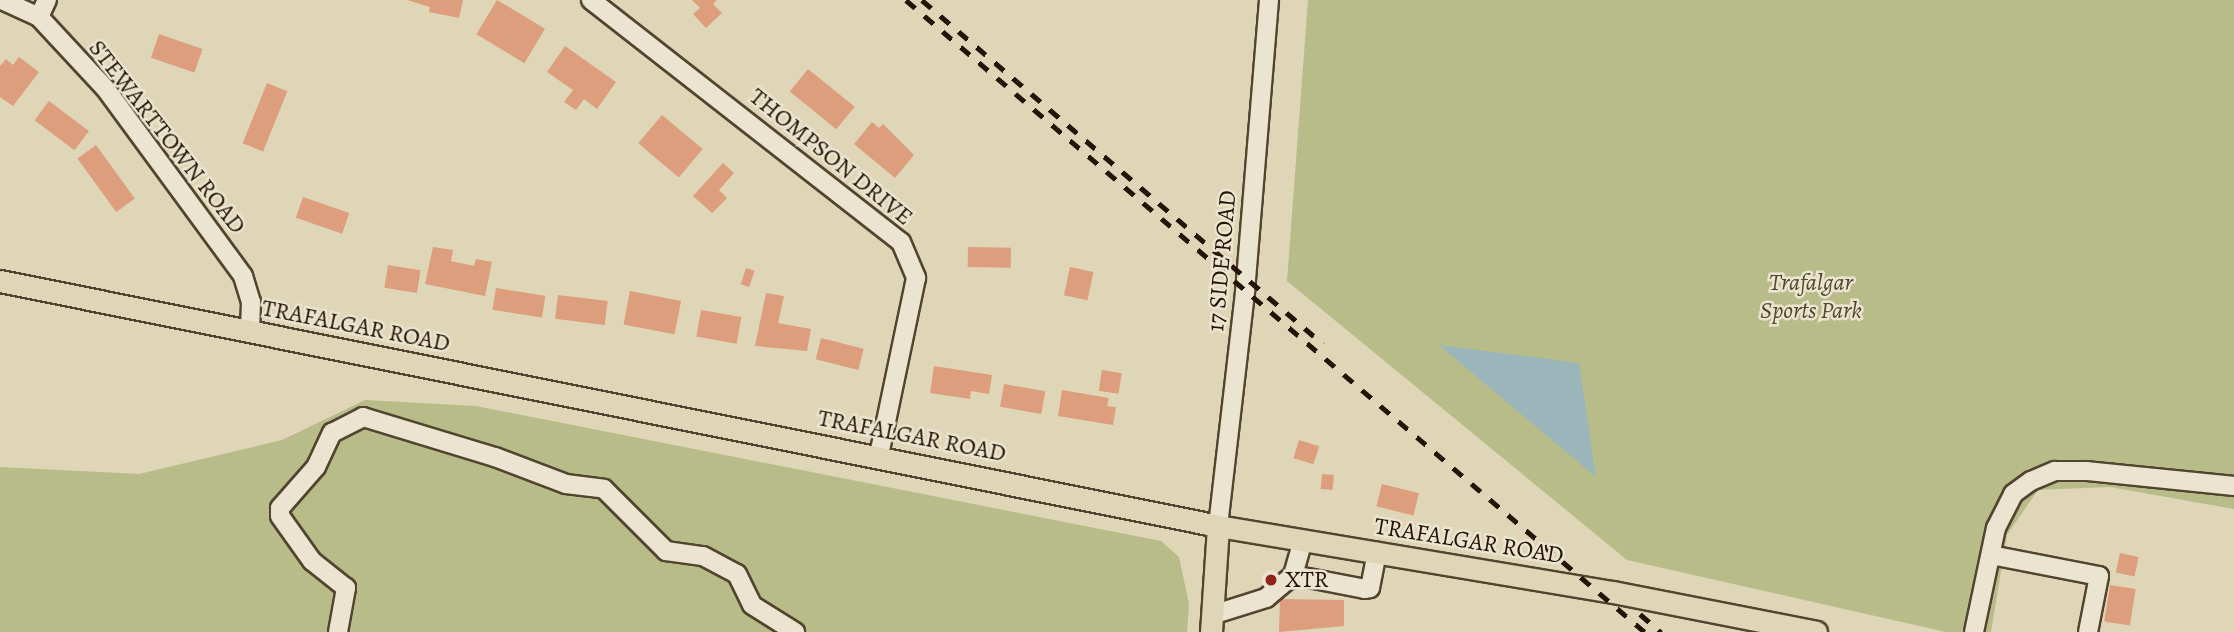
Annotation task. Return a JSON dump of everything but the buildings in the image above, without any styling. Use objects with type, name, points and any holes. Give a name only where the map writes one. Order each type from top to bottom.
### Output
[{"type":"main road","name":"TRAFALGAR ROAD","points":[[0,281],[879,455],[1218,526],[1613,592],[1816,632]]},
{"type":"main road","points":[[1212,623],[1218,526]]},
{"type":"street","name":"STEWARTTOWN ROAD","points":[[2,0],[39,17],[105,88],[243,276],[251,302],[250,332]]},
{"type":"street","points":[[39,17],[47,0]]},
{"type":"street","name":"THOMPSON DRIVE","points":[[591,0],[901,242],[916,278],[879,455]]},
{"type":"street","name":"17 SIDE ROAD","points":[[1218,526],[1245,292],[1269,0]]},
{"type":"street","points":[[338,632],[346,588],[312,561],[280,516],[279,508],[316,467],[332,433],[363,417],[495,457],[566,484],[604,489],[666,551],[703,556],[737,574],[752,605],[795,632]]},
{"type":"street","points":[[1974,632],[1996,527],[2013,494],[2055,471],[2234,486]]},
{"type":"street","points":[[1212,623],[1266,598],[1293,575],[1303,540]]},
{"type":"street","points":[[1293,575],[1370,588],[1377,552]]},
{"type":"street","points":[[1991,555],[2099,576],[2088,632]]},
{"type":"green space","name":"Trafalgar Sports Park","points":[[1308,0],[2234,0],[2234,509],[2110,487],[2038,490],[2007,535],[1991,632],[1946,632],[1627,560],[1287,281]]},
{"type":"green space","points":[[365,400],[476,406],[1161,541],[1179,557],[1189,604],[1187,632],[0,632],[0,467],[139,474],[282,440]]},
{"type":"water","points":[[1439,345],[1579,363],[1596,477]]},
{"type":"railway","points":[[906,0],[1645,632]]},
{"type":"railway","points":[[922,0],[1323,344]]},
{"type":"railway","points":[[1640,614],[1661,632]]},
{"type":"place","name":"XTR","points":[[1271,580]]}]
